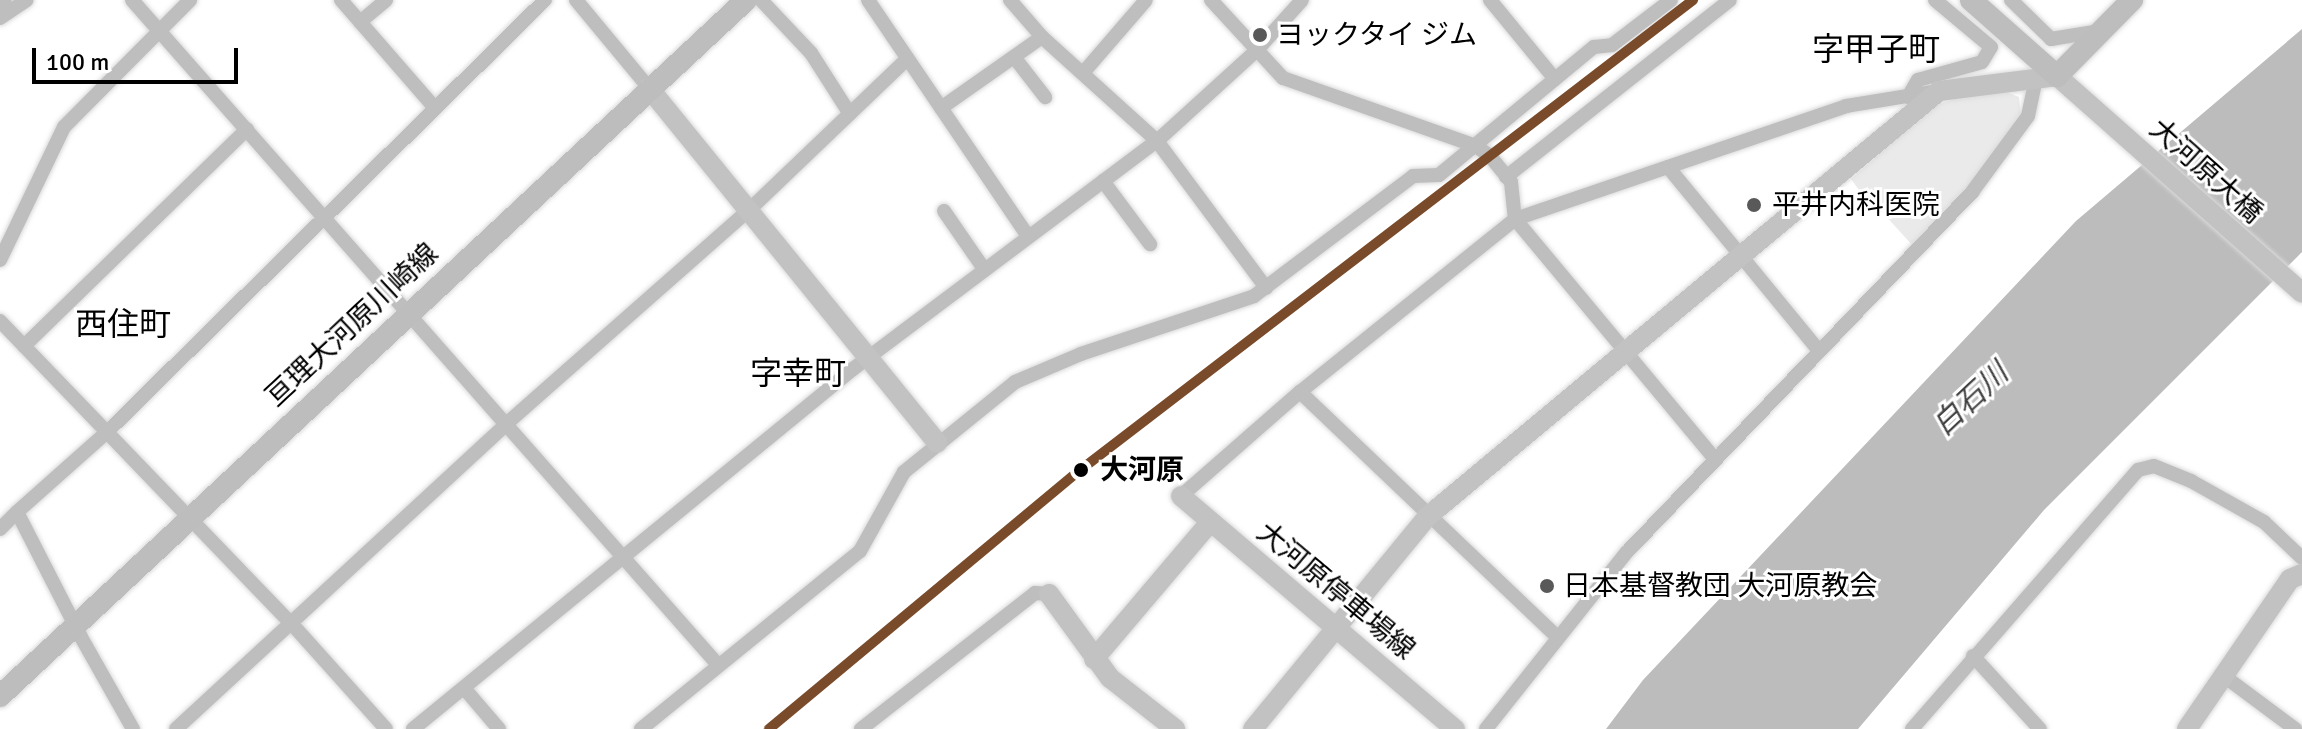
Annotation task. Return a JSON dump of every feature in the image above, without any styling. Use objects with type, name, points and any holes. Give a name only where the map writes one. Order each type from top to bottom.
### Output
[{"type":"main road","name":"亘理大河原川崎線","points":[[0,696],[746,0]]},
{"type":"main road","points":[[1971,0],[2056,81],[2132,0]]},
{"type":"street","points":[[0,4],[5,0]]},
{"type":"street","points":[[0,18],[27,0]]},
{"type":"street","points":[[132,0],[718,665]]},
{"type":"street","points":[[0,260],[64,127],[190,0]]},
{"type":"street","points":[[341,0],[435,108]]},
{"type":"street","points":[[360,22],[386,0]]},
{"type":"street","points":[[0,529],[107,432],[545,0]]},
{"type":"street","points":[[576,0],[937,443]]},
{"type":"street","points":[[761,0],[811,53],[850,114]]},
{"type":"street","points":[[868,0],[1028,236]]},
{"type":"street","points":[[1010,0],[1042,37],[1157,141],[1266,288]]},
{"type":"street","points":[[1083,73],[1146,0]]},
{"type":"street","points":[[1211,0],[1283,78],[1476,146],[1490,156],[1511,182],[1515,219],[1714,458]]},
{"type":"street","points":[[413,729],[867,359],[1157,141],[1257,50],[1302,0]]},
{"type":"street","points":[[1490,0],[1555,79]]},
{"type":"street","points":[[641,729],[860,551],[904,472],[1015,382],[1081,354],[1254,296],[1413,176],[1439,175],[1594,47],[1612,45],[1654,5],[1671,0]]},
{"type":"street","points":[[1506,177],[1730,0]]},
{"type":"street","points":[[1908,97],[1918,80],[1982,62],[1991,47],[1935,0]]},
{"type":"street","points":[[2011,0],[2051,39],[2100,31]]},
{"type":"street","points":[[941,108],[1042,37]]},
{"type":"street","points":[[1014,57],[1045,97]]},
{"type":"street","points":[[176,729],[506,424],[748,211],[907,59]]},
{"type":"street","points":[[1181,496],[1300,392],[1515,219],[1846,106],[1939,91],[2056,81]]},
{"type":"street","points":[[1486,729],[1627,552],[1972,192],[2056,81]]},
{"type":"street","name":"大河原大橋","points":[[2056,81],[2302,293]]},
{"type":"street","points":[[1253,729],[1427,517],[1623,350],[1939,91]]},
{"type":"street","points":[[24,346],[247,129]]},
{"type":"street","points":[[1668,167],[1819,351]]},
{"type":"street","points":[[1103,181],[1150,244]]},
{"type":"street","points":[[944,211],[984,269]]},
{"type":"street","points":[[0,321],[188,520],[291,623],[386,729]]},
{"type":"street","points":[[1300,392],[1427,517],[1557,637]]},
{"type":"street","points":[[1912,729],[2138,470],[2154,466],[2191,481],[2264,522],[2302,558]]},
{"type":"street","name":"大河原停車場線","points":[[1181,496],[1455,729]]},
{"type":"street","points":[[17,512],[133,729]]},
{"type":"street","points":[[1094,659],[1210,522]]},
{"type":"street","points":[[2187,729],[2290,579],[2302,574]]},
{"type":"street","points":[[867,727],[1035,593],[1049,594],[1110,678],[1175,729]]},
{"type":"street","points":[[1973,656],[2040,729]]},
{"type":"street","points":[[2224,676],[2295,729]]},
{"type":"street","points":[[464,688],[499,729]]},
{"type":"shaded area","points":[[2006,92],[2019,97],[2021,115],[1968,190],[1913,246],[1884,214],[1881,198],[1862,194],[1851,179],[1936,105],[1962,97]]},
{"type":"water","name":"白石川","points":[[2302,29],[2302,252],[2044,510],[1858,729],[1606,729],[1643,680],[2076,221]]},
{"type":"transit line","points":[[769,729],[1079,471],[1693,0]]},
{"type":"place","name":"ヨックタイ ジム","points":[[1260,35]]},
{"type":"place","name":"平井内科医院","points":[[1754,205]]},
{"type":"place","name":"大河原","points":[[1081,470]]},
{"type":"place","name":"日本基督教団 大河原教会","points":[[1547,586]]},
{"type":"district","name":"字甲子町","points":[[1876,50]]},
{"type":"district","name":"西住町","points":[[123,325]]},
{"type":"district","name":"字幸町","points":[[798,374]]}]
